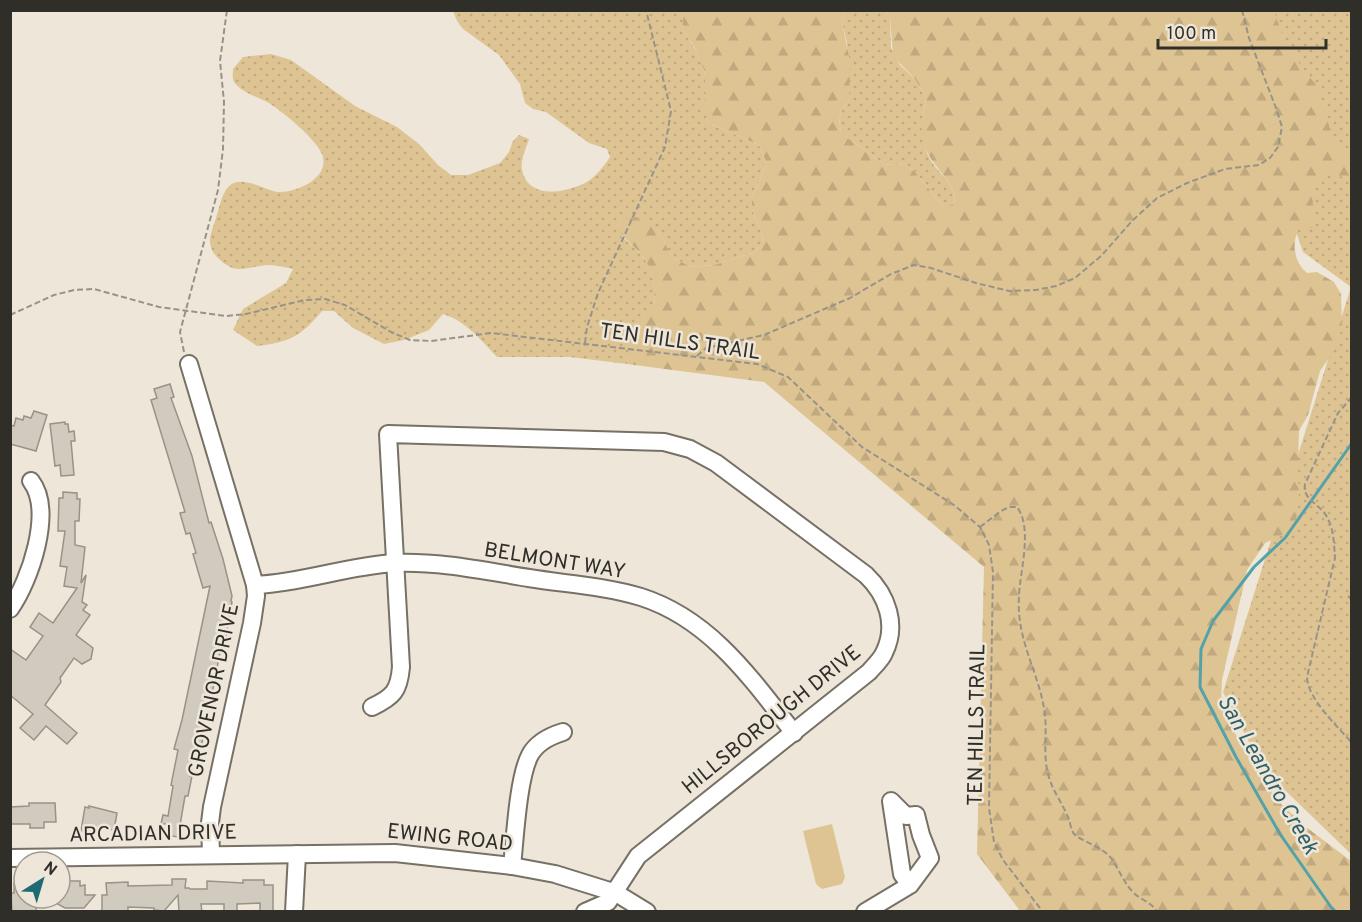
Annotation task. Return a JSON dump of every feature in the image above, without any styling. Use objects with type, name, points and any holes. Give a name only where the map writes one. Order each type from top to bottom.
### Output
[{"type":"street","name":"GROVENOR DRIVE","points":[[189,364],[255,585],[256,596],[212,807],[211,854]]},
{"type":"street","name":"HILLSBOROUGH DRIVE","points":[[395,563],[388,434],[664,442],[690,449],[716,463],[877,585],[889,608],[891,630],[884,654],[869,672],[638,856],[616,893]]},
{"type":"street","points":[[10,609],[27,577],[36,547],[39,500],[38,492],[31,481]]},
{"type":"street","name":"BELMONT WAY","points":[[255,585],[395,563],[436,564],[625,593],[657,603],[686,618],[715,639],[740,665],[794,733]]},
{"type":"street","points":[[372,707],[393,694],[400,677],[395,563]]},
{"type":"street","points":[[512,866],[524,776],[530,755],[544,740],[563,732]]},
{"type":"street","name":"EWING ROAD","points":[[297,854],[380,852],[512,866],[574,879],[616,893],[647,912]]},
{"type":"street","points":[[294,912],[297,854]]},
{"type":"street","name":"ARCADIAN DRIVE","points":[[10,858],[297,854]]},
{"type":"street","points":[[865,912],[910,885]]},
{"type":"street","points":[[585,912],[608,902],[616,893]]},
{"type":"path","points":[[189,364],[180,332],[218,190],[224,102],[220,61],[227,10]]},
{"type":"path","points":[[585,343],[587,327],[598,293],[665,147],[671,111],[646,10]]},
{"type":"path","points":[[696,357],[706,348],[764,335],[850,298],[891,274],[914,265],[1009,291],[1036,290],[1056,286],[1075,278],[1101,256],[1132,221],[1157,198],[1187,183],[1225,169],[1259,165],[1270,158],[1278,147],[1282,128],[1249,38],[1242,10]]},
{"type":"path","name":"TEN HILLS TRAIL","points":[[10,315],[54,295],[74,290],[94,289],[159,308],[226,316],[246,314],[305,300],[325,299],[345,305],[410,340],[431,341],[491,333],[757,364],[788,377],[862,447],[954,505],[980,527],[989,545],[993,572],[989,808],[994,842],[1003,860],[1043,912]]},
{"type":"path","points":[[1352,397],[1338,413],[1316,458],[1304,492],[1306,497],[1318,505],[1327,518],[1332,532],[1335,558],[1307,683],[1328,716],[1352,743]]},
{"type":"path","points":[[980,527],[1009,507],[1017,507],[1022,513],[1025,545],[1019,615],[1022,638],[1045,715],[1045,751],[1048,774],[1073,834],[1110,856],[1125,883],[1135,895],[1155,907],[1157,912]]},
{"type":"path","points":[[1348,596],[1352,600]]},
{"type":"green space","points":[[453,11],[685,11],[682,29],[696,50],[706,81],[707,122],[759,145],[766,161],[752,196],[752,209],[764,240],[755,252],[714,265],[691,267],[672,257],[657,227],[621,236],[639,252],[650,267],[654,285],[654,310],[635,329],[627,364],[570,357],[497,357],[466,326],[443,314],[429,330],[404,340],[384,344],[353,328],[334,311],[322,311],[294,337],[268,344],[257,346],[233,330],[243,309],[286,283],[293,269],[266,265],[236,269],[221,261],[212,250],[210,240],[224,193],[230,185],[239,182],[278,192],[293,190],[316,178],[323,165],[320,150],[300,127],[275,107],[246,92],[234,82],[233,69],[243,57],[271,54],[291,60],[355,106],[397,127],[419,144],[438,165],[451,175],[468,175],[500,163],[519,135],[529,139],[522,170],[526,180],[539,190],[548,192],[577,187],[596,175],[608,160],[610,157],[607,149],[589,143],[546,112],[533,109],[525,103],[520,84],[499,55],[463,29]]},
{"type":"green space","points":[[684,11],[846,11],[842,23],[850,61],[849,100],[842,109],[839,119],[841,133],[884,164],[905,164],[915,172],[943,206],[951,205],[955,200],[950,184],[927,153],[924,145],[922,120],[926,98],[915,79],[893,56],[890,17],[886,11],[1274,11],[1283,37],[1302,68],[1317,86],[1334,142],[1351,156],[1351,180],[1334,174],[1324,176],[1313,193],[1317,222],[1312,228],[1299,229],[1295,240],[1295,252],[1303,269],[1307,273],[1317,272],[1334,282],[1341,294],[1342,327],[1336,348],[1320,371],[1308,415],[1299,431],[1299,500],[1296,520],[1288,532],[1265,543],[1247,570],[1222,680],[1221,704],[1227,720],[1264,781],[1282,805],[1306,827],[1351,861],[1351,911],[1020,911],[977,854],[984,567],[764,382],[627,364],[631,336],[635,326],[641,318],[654,309],[654,285],[648,264],[622,234],[617,220],[636,217],[657,227],[672,257],[691,267],[714,265],[755,252],[764,240],[752,209],[752,196],[766,161],[759,145],[707,122],[704,106],[706,89],[704,70],[694,46],[682,29]]},
{"type":"green space","points":[[846,11],[886,11],[890,17],[891,48],[900,65],[915,79],[926,98],[923,121],[924,144],[930,159],[951,187],[955,200],[951,205],[943,206],[915,172],[905,164],[884,164],[841,133],[839,119],[842,109],[849,100],[847,43],[842,23]]},
{"type":"green space","points":[[1271,11],[1351,11],[1351,287],[1303,252],[1292,220],[1320,122]]},
{"type":"green space","points":[[1351,287],[1351,854],[1263,769],[1223,692]]},
{"type":"green space","points":[[832,824],[845,877],[842,884],[822,889],[816,884],[803,831]]},
{"type":"building","points":[[170,384],[174,397],[171,398],[192,456],[209,523],[211,522],[223,559],[232,596],[226,636],[224,635],[211,697],[207,696],[201,724],[205,725],[202,743],[198,758],[194,757],[178,837],[165,835],[167,824],[161,824],[163,815],[168,816],[178,750],[174,749],[210,586],[203,588],[193,554],[196,553],[190,533],[186,534],[180,513],[185,512],[151,400],[157,398],[154,389]]},
{"type":"building","points":[[34,411],[47,415],[36,451],[10,444],[10,425],[14,426],[16,418],[23,420],[24,416],[31,418]]},
{"type":"building","points":[[65,422],[68,424],[69,432],[74,431],[75,441],[71,441],[74,475],[61,476],[60,465],[55,466],[50,424]]},
{"type":"building","points":[[63,492],[77,493],[77,499],[80,499],[79,521],[75,521],[75,545],[85,547],[81,583],[86,575],[82,602],[87,605],[83,610],[90,615],[76,635],[93,648],[91,659],[82,664],[74,658],[45,705],[77,733],[67,744],[46,726],[34,740],[20,728],[33,714],[10,695],[10,649],[26,660],[43,636],[30,627],[39,613],[53,623],[77,588],[64,586],[67,567],[60,566],[65,531],[58,531],[59,498],[63,498]]},
{"type":"building","points":[[29,803],[55,803],[56,822],[44,822],[44,828],[30,828],[30,824],[10,824],[10,807],[29,806]]},
{"type":"building","points":[[89,806],[117,813],[114,830],[99,827],[98,834],[81,831],[85,807],[89,808]]},
{"type":"building","points":[[172,879],[186,879],[185,888],[190,889],[207,889],[207,881],[243,883],[243,880],[264,880],[264,885],[273,885],[273,912],[260,912],[260,903],[237,904],[237,912],[224,912],[224,904],[201,904],[202,912],[179,912],[178,895],[164,911],[154,910],[154,908],[128,907],[128,912],[102,912],[102,895],[107,895],[106,883],[128,882],[128,886],[172,885]]},
{"type":"building","points":[[72,881],[80,881],[80,886],[85,885],[85,895],[95,895],[84,908],[72,908]]},
{"type":"building","points":[[11,893],[12,910],[36,910],[36,912],[12,912]]},
{"type":"waterway","name":"San Leandro Creek","points":[[1336,912],[1280,834],[1236,757],[1200,687],[1201,649],[1213,621],[1254,567],[1285,538],[1352,443]]}]
